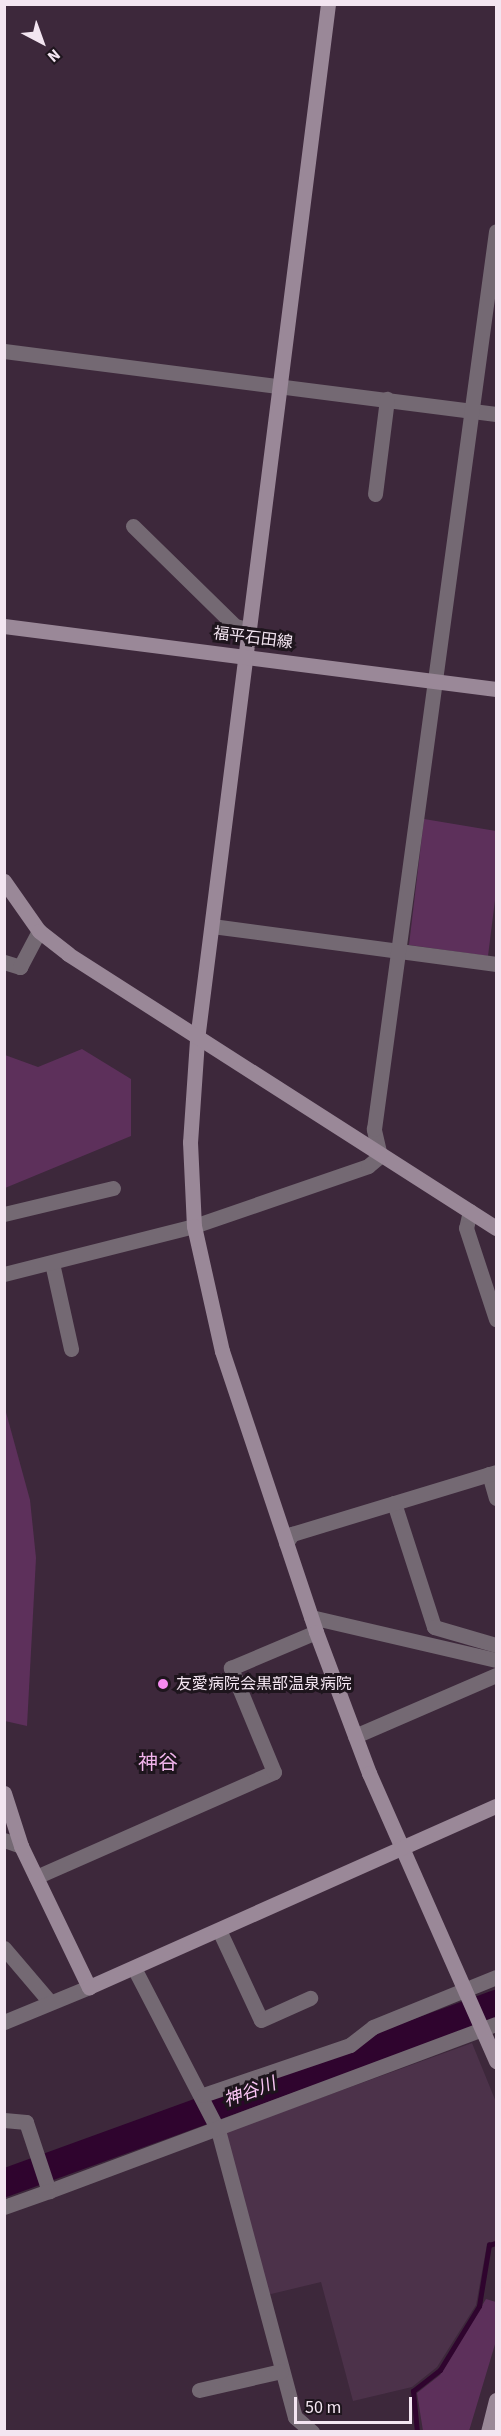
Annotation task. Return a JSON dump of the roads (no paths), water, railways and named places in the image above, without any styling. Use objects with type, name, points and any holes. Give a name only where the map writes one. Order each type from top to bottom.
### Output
[{"type":"street","points":[[328,4],[283,386],[244,655],[197,1040],[190,1142],[194,1226],[222,1352],[314,1625],[355,1736],[402,1849],[466,1990],[490,2026],[496,2061]]},
{"type":"street","points":[[380,1156],[374,1129],[496,231]]},
{"type":"street","points":[[4,351],[496,414]]},
{"type":"street","points":[[375,494],[387,399]]},
{"type":"street","points":[[133,526],[235,627],[248,629]]},
{"type":"street","name":"福平石田線","points":[[4,626],[496,689]]},
{"type":"street","points":[[4,881],[39,931],[197,1040],[496,1228]]},
{"type":"street","points":[[212,926],[496,964]]},
{"type":"street","points":[[4,962],[20,967],[39,931]]},
{"type":"street","points":[[4,1274],[194,1226],[368,1166],[380,1156]]},
{"type":"street","points":[[4,1214],[113,1188]]},
{"type":"street","points":[[470,1211],[466,1228],[496,1318]]},
{"type":"street","points":[[51,1263],[71,1349]]},
{"type":"street","points":[[286,1543],[292,1534],[493,1473],[496,1498]]},
{"type":"street","points":[[394,1503],[434,1627],[496,1645]]},
{"type":"street","points":[[36,1877],[274,1772],[231,1668],[314,1625],[496,1660]]},
{"type":"street","points":[[355,1736],[496,1675]]},
{"type":"street","points":[[4,1793],[21,1846],[89,1987]]},
{"type":"street","points":[[4,2022],[134,1968],[496,1806]]},
{"type":"street","points":[[4,1840],[21,1846]]},
{"type":"street","points":[[219,1930],[261,2020],[310,1998]]},
{"type":"street","points":[[4,1948],[50,2002]]},
{"type":"street","points":[[134,1968],[203,2095],[218,2130],[281,2372],[295,2417],[312,2432]]},
{"type":"street","points":[[203,2095],[350,2045],[373,2027],[496,1977]]},
{"type":"street","points":[[4,2207],[218,2130],[490,2026]]},
{"type":"street","points":[[4,2120],[26,2122],[49,2191]]},
{"type":"street","points":[[199,2390],[281,2372]]},
{"type":"street","points":[[488,2432],[496,2400]]},
{"type":"waterway","name":"神谷川","points":[[4,2183],[496,2004]]},
{"type":"waterway","points":[[417,2432],[413,2391],[440,2370],[479,2306],[489,2245],[496,2243]]},
{"type":"place","name":"友愛病院会黒部温泉病院","points":[[163,1684]]},
{"type":"district","name":"神谷","points":[[158,1763]]}]
